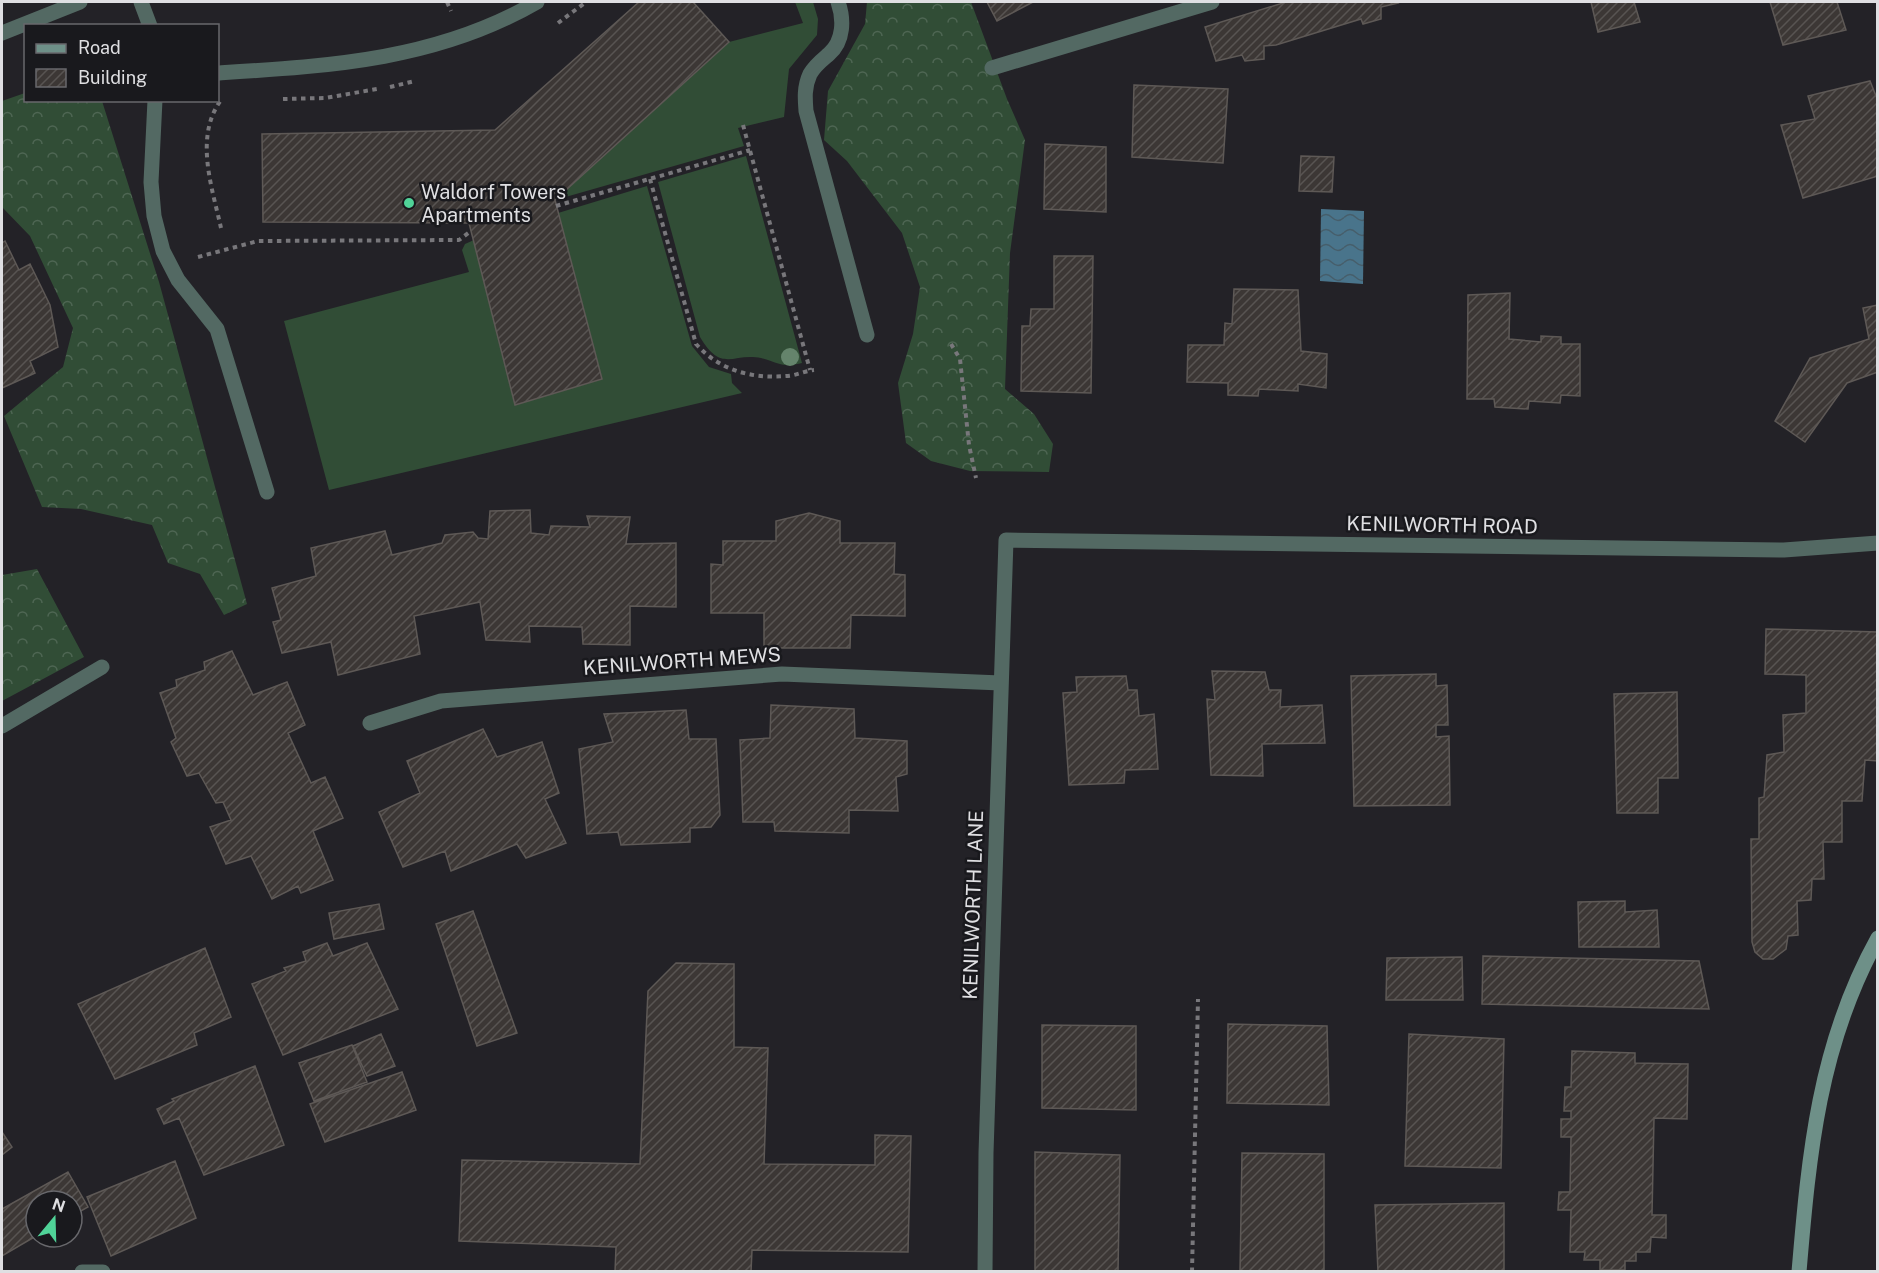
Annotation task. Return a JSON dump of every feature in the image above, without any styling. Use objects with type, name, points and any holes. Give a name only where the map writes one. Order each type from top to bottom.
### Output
[{"type":"main road","points":[[1799,1272],[1808,1160],[1826,1066],[1847,1003],[1878,938]]},
{"type":"street","points":[[25,24],[80,2]]},
{"type":"street","points":[[141,2],[149,24]]},
{"type":"street","points":[[219,73],[327,64],[423,49],[497,24],[537,2]]},
{"type":"street","points":[[838,2],[842,13],[842,32],[837,44],[811,72],[805,96],[807,111],[867,335]]},
{"type":"street","points":[[992,68],[1212,2]]},
{"type":"street","points":[[2,33],[24,24]]},
{"type":"street","points":[[155,102],[151,182],[154,216],[163,251],[178,280],[217,329],[267,492]]},
{"type":"street","name":"KENILWORTH ROAD","points":[[1006,540],[1784,550],[1878,543]]},
{"type":"street","name":"KENILWORTH LANE","points":[[985,1272],[986,1153],[1006,540]]},
{"type":"street","points":[[2,726],[102,667]]},
{"type":"street","name":"KENILWORTH MEWS","points":[[370,723],[441,701],[782,674],[1001,683]]},
{"type":"street","points":[[82,1272],[103,1272]]},
{"type":"path","points":[[549,29],[586,2]]},
{"type":"path","points":[[276,98],[297,101],[325,98],[423,78]]},
{"type":"path","points":[[221,228],[207,159],[208,128],[214,110],[222,98]]},
{"type":"path","points":[[650,179],[696,344],[714,361],[741,373],[788,376],[812,370],[743,125]]},
{"type":"path","points":[[556,206],[750,150]]},
{"type":"path","points":[[187,254],[196,257],[258,240],[459,240],[471,231]]},
{"type":"path","points":[[951,344],[960,359],[969,445],[976,478]]},
{"type":"path","points":[[1192,1272],[1198,999]]},
{"type":"green space","points":[[795,2],[813,2],[818,19],[817,35],[789,69],[784,117],[738,128],[744,146],[555,200],[729,42],[803,23]]},
{"type":"green space","points":[[867,2],[971,2],[1007,99],[1025,140],[1010,253],[1005,389],[1034,414],[1053,444],[1049,472],[970,471],[931,461],[906,443],[898,383],[913,334],[920,287],[902,233],[847,161],[824,140],[828,91],[865,24]]},
{"type":"green space","points":[[24,93],[24,102],[102,102],[159,282],[247,604],[224,615],[200,574],[168,563],[152,525],[81,509],[42,507],[4,416],[63,367],[73,328],[30,236],[2,207],[2,101]]},
{"type":"green space","points":[[746,156],[802,363],[785,365],[751,357],[728,359],[715,355],[708,348],[700,337],[658,182]]},
{"type":"green space","points":[[647,186],[692,346],[709,367],[731,374],[732,383],[742,393],[329,490],[284,321],[469,272],[462,250],[465,244],[474,240],[515,405],[602,379],[558,213]]},
{"type":"green space","points":[[37,569],[84,657],[2,701],[2,575]]},
{"type":"water","points":[[1321,209],[1364,211],[1363,284],[1320,281]]},
{"type":"building","name":"Waldorf Towers Apartments","points":[[639,2],[693,2],[729,42],[555,200],[602,379],[515,405],[469,223],[263,222],[262,134],[495,130]]},
{"type":"building","points":[[987,2],[1033,2],[997,21]]},
{"type":"building","points":[[1286,2],[1398,3],[1381,7],[1381,19],[1363,24],[1361,19],[1276,45],[1264,46],[1264,59],[1245,61],[1242,55],[1216,61],[1205,27]]},
{"type":"building","points":[[1591,2],[1634,2],[1640,22],[1598,32]]},
{"type":"building","points":[[1770,2],[1837,2],[1846,30],[1783,45]]},
{"type":"building","points":[[1870,81],[1878,101],[1878,176],[1803,198],[1781,125],[1815,119],[1808,96]]},
{"type":"building","points":[[1134,85],[1228,89],[1223,163],[1132,157]]},
{"type":"building","points":[[1045,144],[1106,147],[1106,212],[1044,209]]},
{"type":"building","points":[[1301,156],[1334,157],[1332,192],[1299,191]]},
{"type":"building","points":[[5,241],[19,270],[30,264],[50,305],[58,347],[30,361],[35,373],[2,388],[2,243]]},
{"type":"building","points":[[1054,256],[1093,256],[1091,393],[1021,391],[1022,326],[1030,326],[1031,309],[1054,309]]},
{"type":"building","points":[[1234,289],[1298,290],[1301,351],[1327,354],[1326,388],[1298,384],[1298,391],[1259,389],[1258,396],[1228,395],[1228,383],[1187,382],[1188,345],[1224,345],[1225,323],[1232,324]]},
{"type":"building","points":[[1510,293],[1509,339],[1541,342],[1541,336],[1561,337],[1561,344],[1580,344],[1580,396],[1561,395],[1560,403],[1529,401],[1528,409],[1495,407],[1494,399],[1467,399],[1468,295]]},
{"type":"building","points":[[1878,305],[1878,372],[1847,383],[1805,442],[1775,421],[1810,358],[1869,339],[1863,308]]},
{"type":"building","points":[[530,510],[531,533],[549,535],[551,526],[590,527],[587,516],[630,517],[626,544],[676,543],[676,607],[630,606],[630,645],[583,644],[582,627],[529,626],[530,642],[486,640],[480,602],[414,616],[420,654],[338,675],[331,642],[282,653],[273,622],[281,620],[272,588],[316,576],[311,548],[385,531],[392,555],[442,543],[445,535],[473,532],[478,538],[488,539],[490,511]]},
{"type":"building","points":[[809,513],[840,521],[840,543],[895,543],[894,574],[905,575],[905,616],[851,615],[850,648],[764,648],[764,613],[711,613],[711,564],[723,565],[723,541],[776,541],[776,521]]},
{"type":"building","points":[[1766,629],[1878,632],[1878,761],[1865,760],[1862,801],[1842,801],[1842,842],[1823,842],[1824,879],[1812,879],[1811,900],[1797,901],[1798,935],[1788,936],[1786,949],[1773,959],[1763,959],[1755,952],[1752,942],[1751,839],[1759,839],[1759,798],[1764,797],[1767,755],[1784,752],[1783,715],[1806,713],[1806,675],[1765,674]]},
{"type":"building","points":[[232,651],[253,695],[287,682],[305,725],[288,733],[311,783],[325,777],[343,818],[313,831],[333,880],[301,893],[298,886],[272,899],[251,856],[226,864],[210,827],[231,820],[223,802],[216,803],[199,773],[187,776],[171,742],[176,738],[160,693],[177,687],[176,680],[205,670],[204,662]]},
{"type":"building","points":[[1212,671],[1265,672],[1269,690],[1281,690],[1280,707],[1322,705],[1325,743],[1262,744],[1263,776],[1211,775],[1207,699],[1215,700]]},
{"type":"building","points":[[1436,674],[1436,686],[1447,685],[1448,725],[1436,725],[1436,737],[1449,736],[1450,805],[1354,806],[1351,676]]},
{"type":"building","points":[[1126,676],[1128,690],[1137,690],[1139,716],[1154,714],[1158,769],[1125,770],[1124,783],[1069,785],[1063,693],[1077,692],[1076,677]]},
{"type":"building","points":[[1677,692],[1678,778],[1658,778],[1658,813],[1617,813],[1614,694]]},
{"type":"building","points":[[771,705],[854,709],[855,738],[907,741],[907,774],[896,777],[898,811],[849,810],[849,833],[775,831],[774,822],[743,822],[740,740],[770,738]]},
{"type":"building","points":[[686,710],[689,739],[716,739],[720,815],[711,827],[690,828],[690,842],[621,845],[618,832],[587,834],[579,749],[613,742],[604,714]]},
{"type":"building","points":[[483,729],[497,757],[542,742],[559,793],[545,799],[566,843],[526,858],[517,844],[451,871],[445,851],[403,867],[379,812],[420,793],[407,761]]},
{"type":"building","points":[[1625,901],[1625,912],[1657,910],[1659,947],[1579,947],[1578,902]]},
{"type":"building","points":[[379,904],[384,929],[334,939],[329,913]]},
{"type":"building","points":[[473,911],[517,1033],[477,1046],[436,924]]},
{"type":"building","points":[[327,943],[333,956],[367,943],[398,1009],[283,1055],[252,984],[286,971],[284,968],[306,961],[303,952]]},
{"type":"building","points":[[205,948],[231,1017],[194,1033],[197,1045],[115,1079],[78,1004]]},
{"type":"building","points":[[1483,956],[1699,961],[1709,1009],[1482,1004]]},
{"type":"building","points":[[1462,957],[1463,1000],[1386,1000],[1387,958]]},
{"type":"building","points":[[676,963],[734,964],[734,1047],[768,1048],[764,1164],[875,1165],[875,1135],[911,1136],[908,1252],[752,1250],[751,1272],[615,1272],[616,1247],[459,1241],[462,1160],[640,1164],[648,991]]},
{"type":"building","points":[[1228,1024],[1327,1026],[1329,1105],[1227,1103]]},
{"type":"building","points":[[1042,1025],[1136,1026],[1136,1110],[1042,1108]]},
{"type":"building","points":[[381,1034],[395,1066],[367,1076],[353,1046]]},
{"type":"building","points":[[1409,1034],[1504,1039],[1501,1168],[1405,1166]]},
{"type":"building","points":[[352,1045],[367,1082],[314,1101],[299,1063]]},
{"type":"building","points":[[1572,1051],[1635,1053],[1635,1063],[1688,1064],[1687,1119],[1654,1118],[1652,1215],[1666,1215],[1666,1238],[1651,1237],[1650,1252],[1636,1252],[1636,1261],[1625,1261],[1625,1270],[1600,1270],[1600,1260],[1584,1260],[1585,1252],[1570,1252],[1571,1210],[1558,1210],[1559,1192],[1570,1192],[1571,1137],[1561,1137],[1561,1119],[1571,1119],[1571,1111],[1564,1111],[1565,1087],[1571,1087]]},
{"type":"building","points":[[255,1066],[284,1145],[204,1175],[179,1118],[164,1124],[157,1109],[174,1101],[172,1099]]},
{"type":"building","points":[[402,1072],[416,1110],[325,1142],[310,1104]]},
{"type":"building","points":[[2,1132],[12,1147],[2,1155]]},
{"type":"building","points":[[1035,1152],[1120,1155],[1118,1272],[1035,1272]]},
{"type":"building","points":[[1242,1153],[1324,1154],[1324,1272],[1240,1272]]},
{"type":"building","points":[[175,1161],[196,1218],[111,1256],[87,1197]]},
{"type":"building","points":[[68,1172],[78,1189],[38,1189]]},
{"type":"building","points":[[24,1197],[24,1243],[2,1256],[2,1209]]},
{"type":"building","points":[[1504,1203],[1504,1272],[1378,1272],[1375,1205]]},
{"type":"place","name":"Waldorf Towers Apartments","points":[[409,203]]}]
